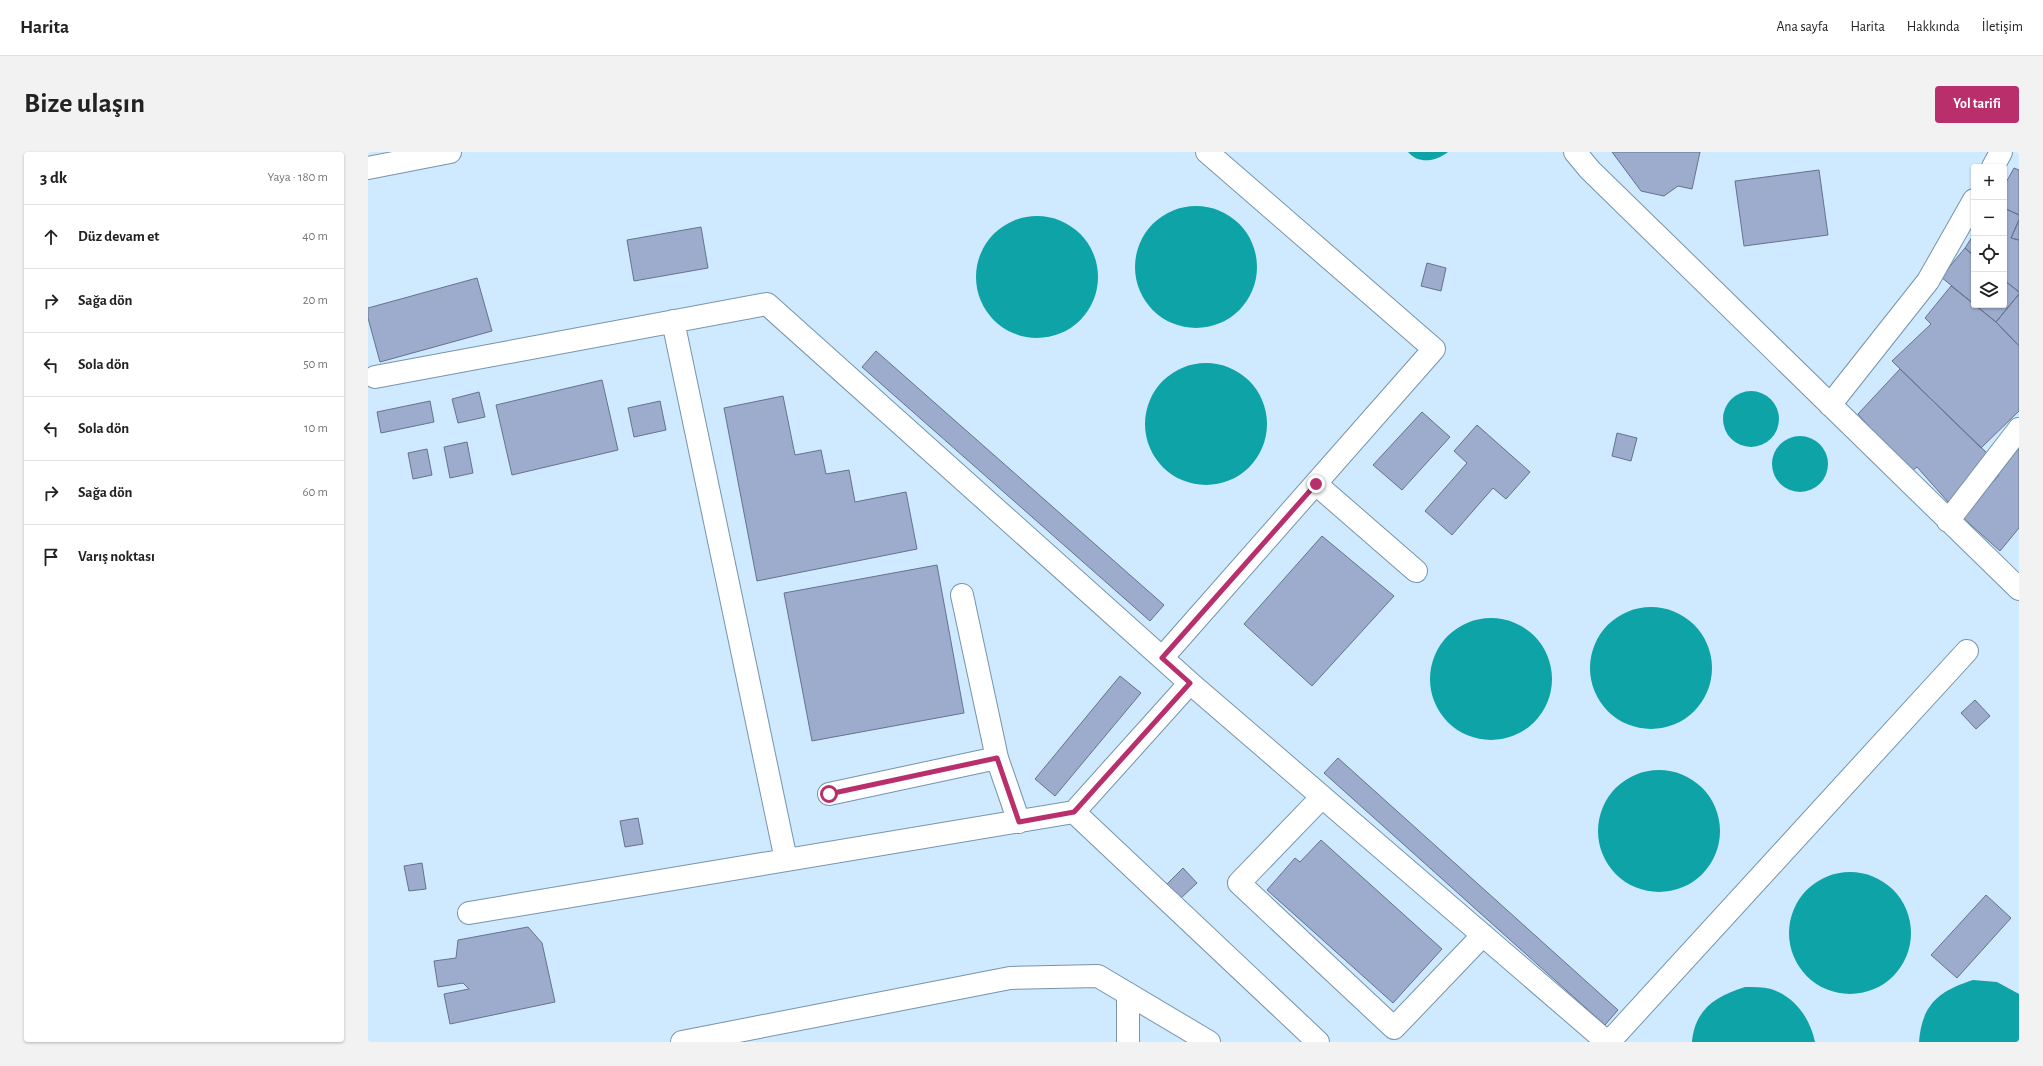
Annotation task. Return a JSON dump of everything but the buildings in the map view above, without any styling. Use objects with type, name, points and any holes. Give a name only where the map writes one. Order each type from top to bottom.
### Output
[{"type":"street","points":[[381,161],[450,152]]},
{"type":"street","points":[[1162,658],[1434,349],[1207,152]]},
{"type":"street","points":[[1575,152],[1590,170],[2019,589]]},
{"type":"street","points":[[1995,164],[2002,152]]},
{"type":"street","points":[[1830,405],[1928,281],[1971,205]]},
{"type":"street","points":[[375,377],[767,304],[1190,683],[1608,1042],[1967,651]]},
{"type":"street","points":[[673,321],[786,860]]},
{"type":"street","points":[[1948,521],[2019,429]]},
{"type":"street","points":[[1316,484],[1416,571]]},
{"type":"street","points":[[962,595],[997,758],[1019,822]]},
{"type":"street","points":[[469,913],[1074,812],[1190,683]]},
{"type":"street","points":[[829,794],[997,758]]},
{"type":"street","points":[[1322,797],[1239,883],[1394,1028],[1483,935]]},
{"type":"street","points":[[1074,812],[1318,1042]]},
{"type":"street","points":[[682,1042],[734,1037],[1010,978],[1098,976],[1209,1042]]},
{"type":"street","points":[[1128,994],[1128,1042]]},
{"type":"shaded area","points":[[1408,152],[1448,152],[1439,158],[1423,160],[1417,159]]},
{"type":"shaded area","points":[[1196,206],[1219,210],[1230,216],[1239,224],[1247,233],[1253,244],[1257,267],[1253,290],[1247,301],[1239,310],[1230,318],[1219,324],[1196,328],[1173,324],[1162,318],[1153,310],[1145,301],[1139,290],[1135,267],[1139,244],[1145,233],[1153,224],[1162,216],[1173,210]]},
{"type":"shaded area","points":[[1037,216],[1060,220],[1071,226],[1080,234],[1088,243],[1094,254],[1098,277],[1094,300],[1088,311],[1080,320],[1071,328],[1060,334],[1037,338],[1014,334],[1003,328],[994,320],[986,311],[980,300],[976,277],[980,254],[986,243],[994,234],[1003,226],[1014,220]]},
{"type":"shaded area","points":[[1206,363],[1229,367],[1240,373],[1249,381],[1257,390],[1263,401],[1267,424],[1263,447],[1257,458],[1249,467],[1240,475],[1229,481],[1206,485],[1183,481],[1172,475],[1163,467],[1155,458],[1149,447],[1145,424],[1149,401],[1155,390],[1163,381],[1172,373],[1183,367]]},
{"type":"shaded area","points":[[1751,391],[1762,393],[1771,399],[1777,408],[1779,419],[1777,430],[1771,439],[1762,445],[1751,447],[1740,445],[1731,439],[1725,430],[1723,419],[1725,408],[1731,399],[1740,393]]},
{"type":"shaded area","points":[[1800,436],[1811,438],[1820,444],[1826,453],[1828,464],[1826,475],[1820,484],[1811,490],[1800,492],[1789,490],[1780,484],[1774,475],[1772,464],[1774,453],[1780,444],[1789,438]]},
{"type":"shaded area","points":[[1651,607],[1674,611],[1685,617],[1694,625],[1702,634],[1708,645],[1712,668],[1708,691],[1702,702],[1694,711],[1685,719],[1674,725],[1651,729],[1628,725],[1617,719],[1608,711],[1600,702],[1594,691],[1590,668],[1594,645],[1600,634],[1608,625],[1617,617],[1628,611]]},
{"type":"shaded area","points":[[1491,618],[1514,622],[1525,628],[1534,636],[1542,645],[1548,656],[1552,679],[1548,702],[1542,713],[1534,722],[1525,730],[1514,736],[1491,740],[1468,736],[1457,730],[1448,722],[1440,713],[1434,702],[1430,679],[1434,656],[1440,645],[1448,636],[1457,628],[1468,622]]},
{"type":"shaded area","points":[[1659,770],[1682,774],[1693,780],[1702,788],[1710,797],[1716,808],[1720,831],[1716,854],[1710,865],[1702,874],[1693,882],[1682,888],[1659,892],[1636,888],[1625,882],[1616,874],[1608,865],[1602,854],[1598,831],[1602,808],[1608,797],[1616,788],[1625,780],[1636,774]]},
{"type":"shaded area","points":[[1850,872],[1873,876],[1884,882],[1893,890],[1901,899],[1907,910],[1911,933],[1907,956],[1901,967],[1893,976],[1884,984],[1873,990],[1850,994],[1827,990],[1816,984],[1807,976],[1799,967],[1793,956],[1789,933],[1793,910],[1799,899],[1807,890],[1816,882],[1827,876]]},
{"type":"shaded area","points":[[1973,980],[1997,982],[2019,994],[2019,1042],[1919,1042],[1924,1018],[1934,1001],[1951,989]]},
{"type":"shaded area","points":[[1745,987],[1761,987],[1771,989],[1787,997],[1805,1017],[1813,1033],[1815,1042],[1692,1042],[1694,1030],[1698,1020],[1709,1005],[1725,995]]},
{"type":"route","points":[[829,794],[997,758],[1019,822],[1074,812],[1190,683],[1162,658],[1316,484]]}]
